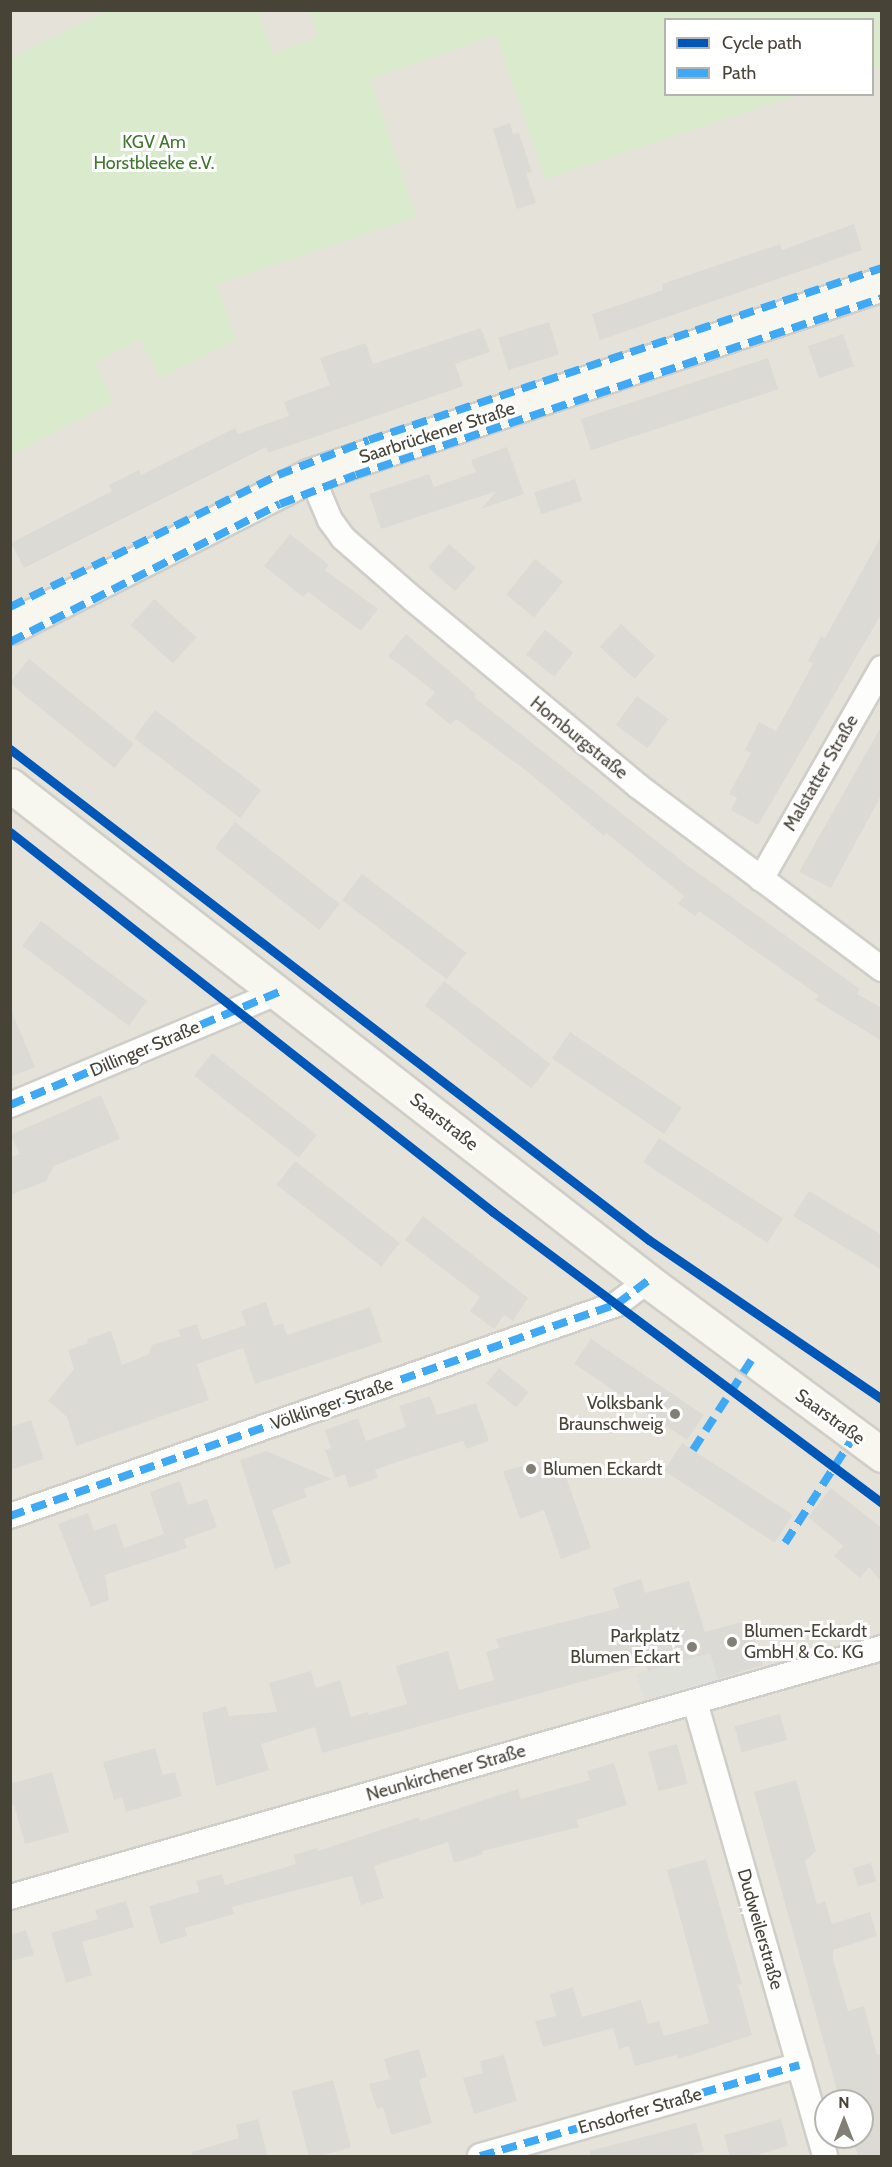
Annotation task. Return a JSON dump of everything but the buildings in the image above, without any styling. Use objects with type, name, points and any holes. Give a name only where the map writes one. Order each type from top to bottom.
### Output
[{"type":"street","name":"Saarbrückener Straße","points":[[10,627],[311,475],[882,284]]},
{"type":"street","name":"Homburgstraße","points":[[311,475],[330,520],[343,538],[527,696],[761,879],[882,969]]},
{"type":"street","name":"Malstatter Straße","points":[[761,879],[882,668]]},
{"type":"street","name":"Saarstraße","points":[[10,785],[648,1281],[882,1455]]},
{"type":"street","name":"Dillinger Straße","points":[[10,1105],[279,992]]},
{"type":"street","name":"Völklinger Straße","points":[[10,1516],[616,1304],[648,1281]]},
{"type":"street","name":"Neunkirchener Straße","points":[[10,1897],[882,1648]]},
{"type":"street","name":"Dudweilerstraße","points":[[695,1702],[825,2157]]},
{"type":"street","name":"Ensdorfer Straße","points":[[480,2157],[799,2065]]},
{"type":"shaded area","points":[[11,11],[881,11],[881,2156],[11,2156]]},
{"type":"shaded area","name":"Parkplatz Blumen Eckart","points":[[699,1615],[718,1679],[644,1700],[636,1674],[680,1662]]},
{"type":"green space","name":"KGV Am Horstbleeke e.V.","points":[[107,11],[258,11],[273,54],[318,37],[309,11],[881,11],[881,66],[874,69],[874,18],[664,18],[664,96],[795,96],[545,179],[496,35],[370,79],[416,217],[216,284],[236,340],[160,378],[140,339],[95,363],[113,402],[11,455],[11,58]]},
{"type":"marked path","points":[[10,607],[278,475],[369,440],[882,268]]},
{"type":"marked path","points":[[10,642],[280,504],[356,475],[882,298]]},
{"type":"marked path","points":[[10,1105],[279,992]]},
{"type":"marked path","points":[[10,1516],[617,1304],[648,1281]]},
{"type":"marked path","points":[[693,1450],[752,1359]]},
{"type":"marked path","points":[[785,1543],[855,1435]]},
{"type":"marked path","points":[[480,2156],[799,2065]]},
{"type":"cycle path","points":[[10,749],[649,1240],[882,1399]]},
{"type":"cycle path","points":[[10,832],[493,1212],[882,1503]]},
{"type":"place","name":"Volksbank Braunschweig","points":[[675,1414]]},
{"type":"place","name":"Blumen Eckardt","points":[[531,1469]]},
{"type":"place","name":"Blumen-Eckardt GmbH & Co. KG","points":[[732,1642]]},
{"type":"place","name":"Parkplatz Blumen Eckart","points":[[692,1647]]}]
